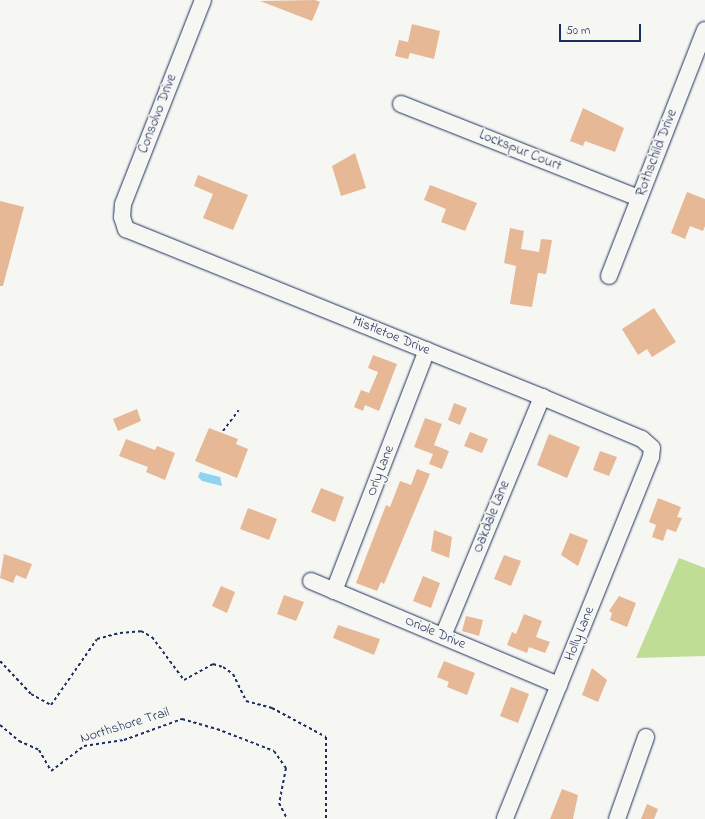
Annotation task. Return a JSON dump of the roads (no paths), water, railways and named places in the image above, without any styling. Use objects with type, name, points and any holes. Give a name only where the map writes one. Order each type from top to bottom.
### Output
[{"type":"street","name":"Consolvo Drive","points":[[126,229],[122,217],[123,204],[203,0]]},
{"type":"street","name":"Rothschild Drive","points":[[609,276],[705,30]]},
{"type":"street","name":"Lockspur Court","points":[[402,104],[639,198]]},
{"type":"street","name":"Mistletoe Drive","points":[[126,229],[542,397],[642,439],[652,448]]},
{"type":"street","name":"Orly Lane","points":[[334,591],[428,350]]},
{"type":"street","name":"Oakdale Lane","points":[[443,636],[542,397]]},
{"type":"street","name":"Holly Lane","points":[[505,819],[651,457],[652,448]]},
{"type":"street","name":"Oriole Drive","points":[[311,582],[559,685]]},
{"type":"street","points":[[617,819],[646,737]]},
{"type":"water","points":[[200,472],[220,477],[222,486],[202,481],[198,477]]}]
